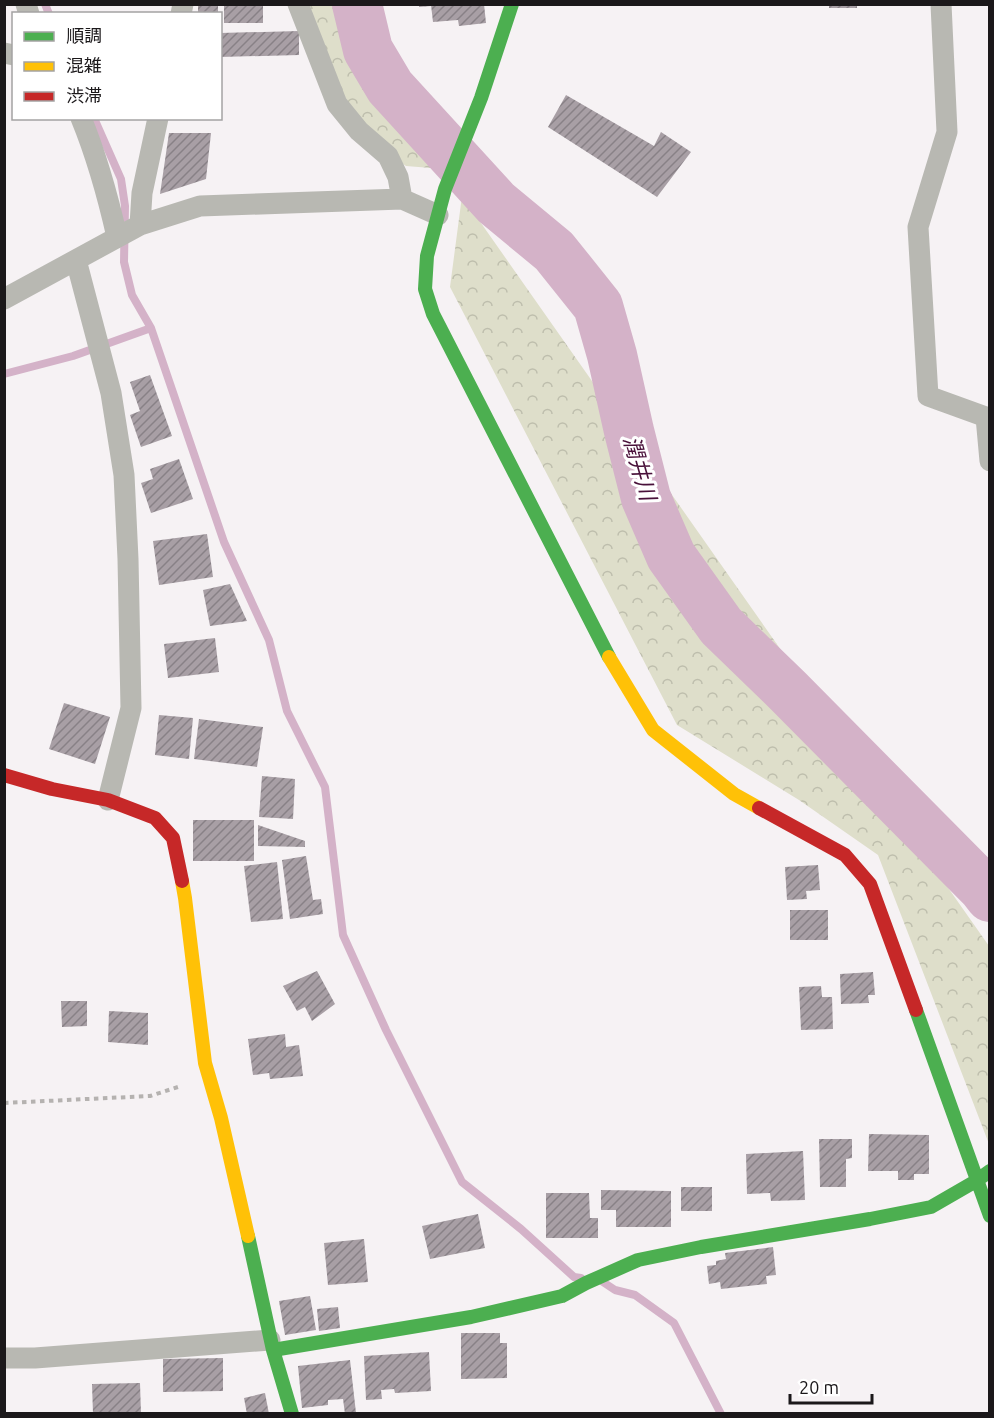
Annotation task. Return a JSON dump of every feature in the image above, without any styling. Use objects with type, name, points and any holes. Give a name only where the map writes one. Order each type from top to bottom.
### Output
[{"type":"street","points":[[298,4],[338,104],[359,131],[388,156],[398,177],[402,199]]},
{"type":"street","points":[[512,4],[481,98],[445,189],[427,256],[425,289],[433,314],[607,654],[653,730],[734,794],[845,855],[870,884],[990,1216]]},
{"type":"street","points":[[941,4],[947,132],[918,227],[928,396],[988,417],[990,461]]},
{"type":"street","points":[[82,120],[98,163],[117,237]]},
{"type":"street","points":[[140,225],[142,193],[158,120]]},
{"type":"street","points":[[4,299],[140,225],[200,206],[402,199],[438,214]]},
{"type":"street","points":[[76,260],[111,393],[124,475],[128,560],[130,708],[108,800]]},
{"type":"street","points":[[4,775],[52,789],[108,800],[155,818],[173,838],[185,898],[205,1063],[221,1118],[272,1345],[292,1413]]},
{"type":"street","points":[[4,1358],[272,1345],[471,1317],[562,1296],[638,1260],[932,1207],[990,1171]]},
{"type":"path","points":[[4,1103],[150,1096],[178,1087],[205,1063]]},
{"type":"green space","points":[[305,5],[332,5],[443,169],[406,166],[368,139],[318,57]]},
{"type":"green space","points":[[462,196],[989,946],[989,1144],[878,855],[799,800],[677,725],[450,287]]},
{"type":"building","points":[[198,4],[218,4],[218,12],[198,12]]},
{"type":"building","points":[[224,4],[263,4],[263,23],[224,23]]},
{"type":"building","points":[[419,4],[484,4],[486,23],[459,26],[458,20],[433,22],[431,5],[419,7]]},
{"type":"building","points":[[829,4],[857,4],[857,8],[829,8]]},
{"type":"building","points":[[299,31],[299,55],[222,57],[222,33]]},
{"type":"building","points":[[566,95],[654,146],[661,132],[691,152],[657,197],[548,127]]},
{"type":"building","points":[[169,133],[211,133],[206,179],[160,194]]},
{"type":"building","points":[[150,375],[172,436],[141,447],[130,415],[140,411],[130,382]]},
{"type":"building","points":[[179,459],[193,499],[151,513],[141,483],[153,479],[150,469]]},
{"type":"building","points":[[207,534],[213,577],[159,585],[153,541]]},
{"type":"building","points":[[230,584],[247,621],[210,626],[203,590]]},
{"type":"building","points":[[215,638],[219,672],[168,678],[164,644]]},
{"type":"building","points":[[64,703],[110,717],[95,764],[49,749]]},
{"type":"building","points":[[159,715],[193,718],[189,759],[155,755]]},
{"type":"building","points":[[199,719],[263,727],[257,767],[194,759]]},
{"type":"building","points":[[262,776],[295,779],[293,819],[259,817]]},
{"type":"building","points":[[193,820],[254,820],[254,861],[193,861]]},
{"type":"building","points":[[258,825],[305,841],[305,847],[258,846]]},
{"type":"building","points":[[306,856],[313,900],[321,899],[323,914],[290,919],[282,860]]},
{"type":"building","points":[[277,862],[283,919],[251,922],[244,866]]},
{"type":"building","points":[[818,865],[820,890],[806,891],[807,899],[787,900],[785,867]]},
{"type":"building","points":[[790,910],[828,910],[828,940],[790,940]]},
{"type":"building","points":[[317,971],[335,1004],[312,1021],[305,1007],[297,1011],[283,986]]},
{"type":"building","points":[[873,972],[875,995],[868,995],[869,1003],[841,1004],[840,974]]},
{"type":"building","points":[[821,986],[822,997],[832,997],[833,1029],[801,1030],[799,987]]},
{"type":"building","points":[[61,1001],[87,1001],[87,1026],[62,1027]]},
{"type":"building","points":[[109,1011],[148,1013],[148,1045],[108,1042]]},
{"type":"building","points":[[285,1034],[286,1047],[299,1045],[303,1076],[270,1079],[269,1073],[253,1075],[248,1039]]},
{"type":"building","points":[[869,1134],[929,1135],[929,1174],[914,1174],[914,1180],[898,1180],[898,1171],[868,1171]]},
{"type":"building","points":[[819,1139],[852,1139],[852,1158],[846,1159],[846,1187],[820,1187]]},
{"type":"building","points":[[803,1151],[805,1200],[771,1201],[770,1193],[747,1194],[746,1154]]},
{"type":"building","points":[[681,1187],[712,1187],[712,1211],[681,1211]]},
{"type":"building","points":[[601,1190],[671,1191],[671,1227],[616,1227],[616,1210],[601,1210]]},
{"type":"building","points":[[546,1193],[589,1193],[590,1218],[598,1218],[598,1238],[546,1238]]},
{"type":"building","points":[[478,1214],[485,1248],[430,1259],[422,1226]]},
{"type":"building","points":[[364,1239],[368,1282],[328,1285],[324,1243]]},
{"type":"building","points":[[773,1247],[776,1275],[766,1276],[767,1284],[721,1289],[720,1282],[709,1284],[707,1266],[716,1265],[716,1261],[726,1259],[725,1253]]},
{"type":"building","points":[[310,1296],[316,1330],[285,1335],[279,1301]]},
{"type":"building","points":[[338,1307],[340,1328],[319,1331],[317,1309]]},
{"type":"building","points":[[461,1333],[500,1333],[500,1343],[507,1343],[507,1378],[461,1379]]},
{"type":"building","points":[[429,1352],[431,1391],[395,1393],[394,1389],[381,1390],[382,1399],[366,1400],[364,1356]]},
{"type":"building","points":[[223,1358],[223,1391],[163,1392],[163,1359]]},
{"type":"building","points":[[350,1360],[356,1413],[345,1414],[343,1399],[328,1400],[328,1405],[302,1408],[298,1366]]},
{"type":"building","points":[[140,1383],[141,1414],[93,1414],[92,1384]]},
{"type":"building","points":[[265,1393],[269,1414],[247,1414],[244,1398]]},
{"type":"waterway","points":[[45,4],[48,12]]},
{"type":"waterway","name":"潤井川","points":[[357,4],[368,50],[390,87],[496,203],[554,251],[598,306],[646,498],[671,556],[721,626],[990,897]]},
{"type":"waterway","points":[[95,120],[121,179],[125,206],[124,262],[132,295],[151,328],[224,542],[269,640],[287,711],[325,787],[343,935],[386,1030],[462,1182],[521,1229],[574,1277],[581,1278]]},
{"type":"waterway","points":[[4,374],[73,356],[151,328]]},
{"type":"waterway","points":[[603,1282],[615,1290],[635,1295],[674,1323],[721,1414]]},
{"type":"traffic: fast","points":[[512,4],[481,98],[445,189],[427,256],[425,289],[433,314],[609,657]]},
{"type":"traffic: fast","points":[[916,1010],[990,1216]]},
{"type":"traffic: fast","points":[[273,1350],[471,1317],[562,1296],[638,1260],[931,1207],[990,1171]]},
{"type":"traffic: fast","points":[[248,1236],[273,1350],[292,1414]]},
{"type":"traffic: slow","points":[[609,657],[653,730],[734,794],[759,808]]},
{"type":"traffic: slow","points":[[182,881],[205,1063],[221,1118],[248,1236]]},
{"type":"traffic: jam","points":[[4,775],[52,789],[108,800],[155,818],[173,838],[182,881]]},
{"type":"traffic: jam","points":[[759,808],[845,855],[870,884],[916,1010]]}]
